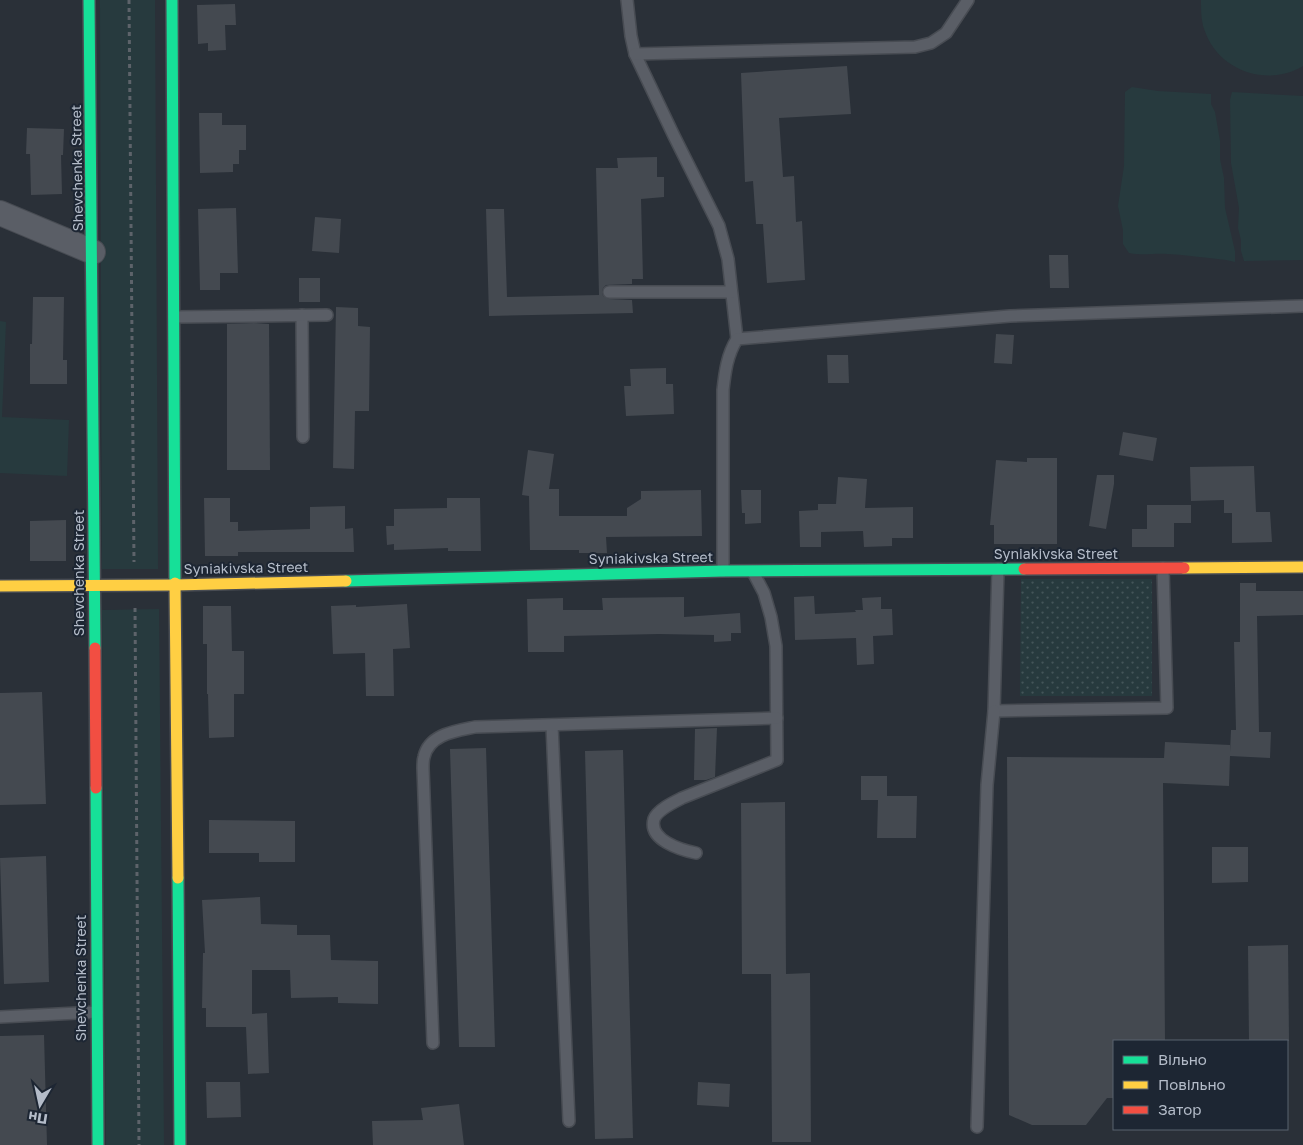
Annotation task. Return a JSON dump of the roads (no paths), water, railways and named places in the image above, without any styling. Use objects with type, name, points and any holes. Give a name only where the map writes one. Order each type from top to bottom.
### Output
[{"type":"main road","name":"Shevchenka Street","points":[[89,0],[93,252],[98,1145]]},
{"type":"main road","points":[[172,0],[180,1145]]},
{"type":"main road","name":"Syniakivska Street","points":[[0,586],[175,585],[752,570],[1303,567]]},
{"type":"street","points":[[0,212],[93,252]]},
{"type":"lane","points":[[627,0],[630,36],[635,54],[719,226],[728,259],[737,339],[725,368],[723,390],[723,571]]},
{"type":"lane","points":[[635,54],[915,47],[931,43],[946,33],[968,0]]},
{"type":"lane","points":[[609,292],[731,292]]},
{"type":"lane","points":[[737,339],[1010,316],[1303,306]]},
{"type":"lane","points":[[302,315],[304,437]]},
{"type":"lane","points":[[174,317],[327,315]]},
{"type":"lane","points":[[994,710],[1167,708],[1164,568]]},
{"type":"lane","points":[[978,1127],[987,785],[994,710],[998,569]]},
{"type":"lane","points":[[696,853],[680,850],[658,837],[654,830],[654,819],[659,813],[682,798],[777,760],[776,646],[764,593],[752,570]]},
{"type":"lane","points":[[433,1042],[423,768],[427,747],[436,739],[448,733],[475,727],[777,718]]},
{"type":"lane","points":[[552,725],[570,1121]]},
{"type":"lane","points":[[0,1017],[97,1012]]}]
